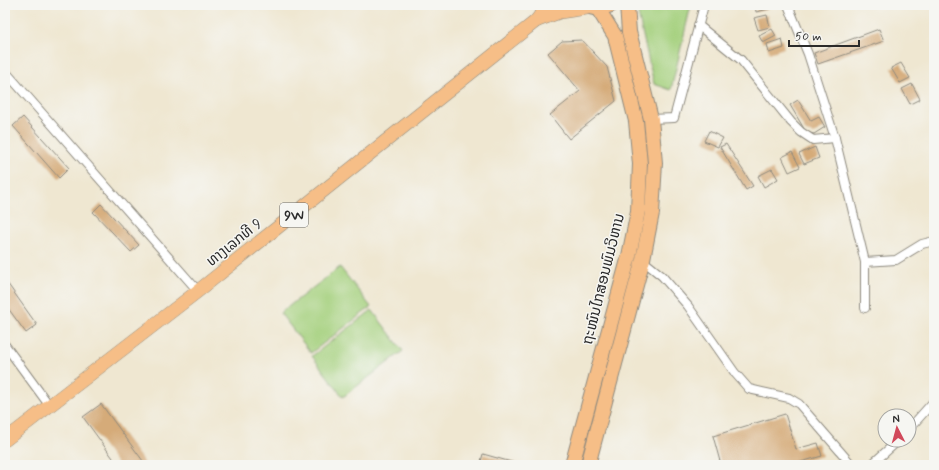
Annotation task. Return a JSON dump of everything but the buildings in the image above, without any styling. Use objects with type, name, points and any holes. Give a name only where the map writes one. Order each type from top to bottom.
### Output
[{"type":"highway","points":[[588,465],[643,259],[653,206],[655,164],[651,118],[629,32],[626,12],[627,5]]},
{"type":"highway","name":"ຖະໜົນໄກສອນພົມວິຫານ","points":[[572,465],[629,256],[638,211],[640,164],[636,121],[615,36],[594,7]]},
{"type":"main road","name":"ທາງເລກທີ 9","points":[[536,22],[548,5]]},
{"type":"main road","name":"ທາງເລກທີ 9","points":[[5,440],[198,291],[536,22],[560,12],[594,7]]},
{"type":"street","points":[[651,118],[674,118],[704,5]]},
{"type":"street","points":[[788,5],[808,54],[835,138],[865,262],[865,308]]},
{"type":"street","points":[[698,25],[741,60],[791,122],[801,132],[813,140],[835,138]]},
{"type":"street","points":[[5,73],[198,291]]},
{"type":"street","points":[[865,262],[896,260],[922,244],[934,241]]},
{"type":"street","points":[[629,256],[643,259],[662,276],[688,306],[735,373],[749,389],[789,398],[799,404],[852,465]]},
{"type":"street","points":[[5,345],[49,405]]},
{"type":"street","points":[[917,420],[934,401]]},
{"type":"street","points":[[871,465],[890,448]]},
{"type":"green space","points":[[636,5],[691,5],[671,90],[654,84]]},
{"type":"green space","points":[[340,267],[371,307],[311,353],[280,313]]},
{"type":"green space","points":[[372,310],[403,351],[343,397],[312,356]]}]
